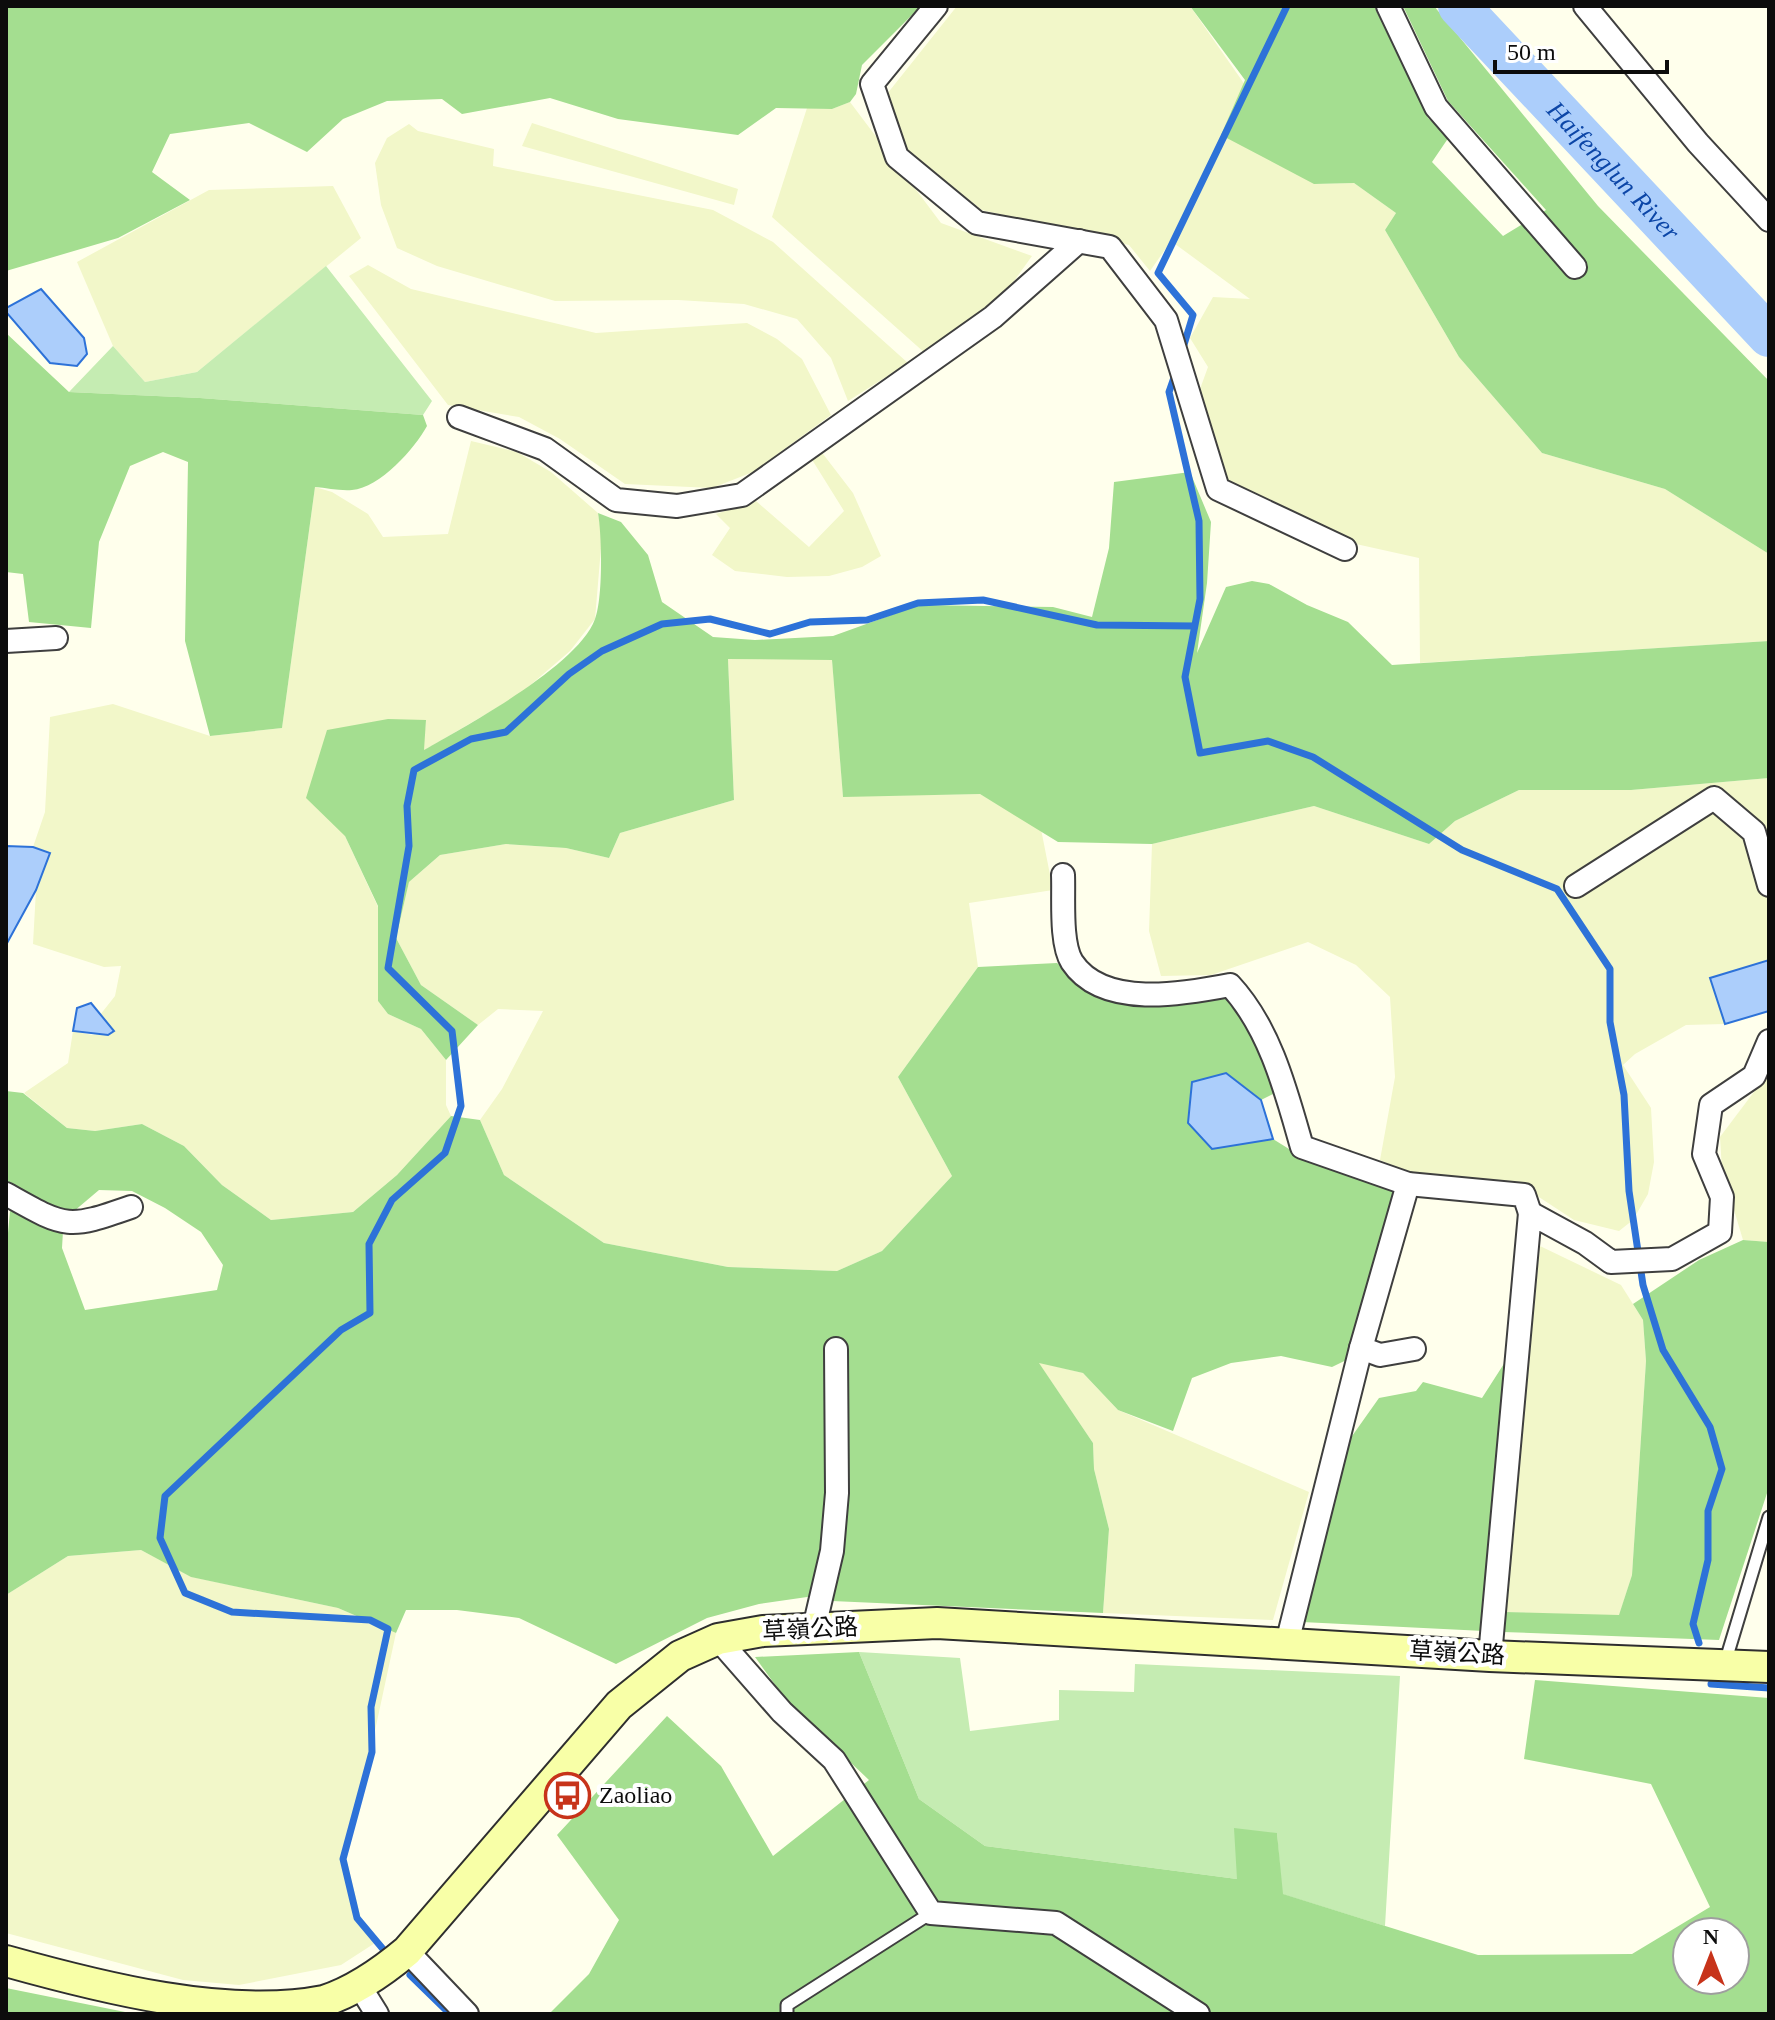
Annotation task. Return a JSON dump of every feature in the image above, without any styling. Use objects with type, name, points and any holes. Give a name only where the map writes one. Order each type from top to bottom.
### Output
[{"type":"main road","name":"草嶺公路","points":[[6,1961],[136,1997],[203,2009],[286,2009],[324,2001],[377,1976],[407,1951],[619,1705],[680,1656],[718,1639],[763,1631],[937,1623],[1490,1656],[1769,1667]]},
{"type":"street","points":[[936,6],[872,84],[897,157],[977,223],[1110,247],[1166,320],[1218,489],[1345,549]]},
{"type":"street","points":[[1388,6],[1436,107],[1575,267]]},
{"type":"street","points":[[1585,6],[1698,143],[1769,220]]},
{"type":"street","points":[[459,417],[545,449],[616,500],[677,506],[742,495],[993,317],[1079,241]]},
{"type":"street","points":[[6,641],[56,638]]},
{"type":"street","points":[[1576,886],[1714,798],[1754,832],[1769,885]]},
{"type":"street","points":[[1063,875],[1065,931],[1072,961],[1092,979],[1126,995],[1187,994],[1230,985],[1246,1002],[1286,1088],[1302,1147],[1408,1184],[1524,1195],[1530,1213],[1490,1656]]},
{"type":"street","points":[[1530,1213],[1585,1243],[1611,1262],[1672,1259],[1720,1232],[1722,1197],[1704,1154],[1711,1105],[1754,1076],[1769,1041]]},
{"type":"street","points":[[1287,1643],[1361,1348],[1408,1184]]},
{"type":"street","points":[[6,1194],[52,1219],[83,1224],[131,1207]]},
{"type":"street","points":[[1361,1348],[1380,1355],[1414,1349]]},
{"type":"street","points":[[814,1628],[832,1551],[837,1493],[836,1349]]},
{"type":"street","points":[[718,1639],[782,1712],[834,1760],[931,1913],[1056,1923],[1198,2014]]},
{"type":"street","points":[[407,1951],[467,2014]]},
{"type":"street","points":[[359,1985],[377,2014]]},
{"type":"lane","points":[[1725,1664],[1769,1517]]},
{"type":"lane","points":[[787,2014],[787,2005],[931,1913]]},
{"type":"green space","points":[[6,6],[921,6],[862,65],[856,94],[850,102],[832,109],[776,108],[738,135],[618,119],[550,98],[462,114],[442,99],[387,101],[343,119],[307,152],[249,123],[170,134],[152,172],[190,200],[118,238],[6,271]]},
{"type":"green space","points":[[957,6],[1190,6],[1314,184],[1354,183],[1396,213],[1385,230],[1459,357],[1542,453],[1665,489],[1769,554],[1769,641],[1420,663],[1419,558],[1356,544],[1224,479],[1200,389],[1208,367],[1190,338],[1213,297],[1250,299],[1171,241],[1150,271],[1129,245],[982,210],[903,147],[887,94]]},
{"type":"green space","points":[[1190,6],[1374,6],[1428,118],[1449,137],[1432,162],[1503,236],[1546,210],[1448,101],[1403,6],[1434,6],[1598,206],[1769,381],[1769,554],[1665,489],[1542,453],[1459,357],[1385,230],[1396,213],[1354,183],[1314,184],[1221,135],[1245,80]]},
{"type":"green space","points":[[850,102],[941,223],[1032,256],[994,309],[926,354],[772,217],[807,108],[832,109]]},
{"type":"green space","points":[[532,123],[738,189],[734,205],[522,146]]},
{"type":"green space","points":[[409,124],[418,131],[494,149],[493,166],[713,210],[773,242],[908,363],[848,401],[831,358],[797,319],[744,304],[678,300],[555,301],[437,266],[397,248],[381,205],[375,163],[387,138]]},
{"type":"green space","points":[[333,186],[361,238],[197,372],[145,382],[113,346],[77,262],[209,190]]},
{"type":"green space","points":[[368,265],[411,289],[596,333],[747,323],[777,339],[802,359],[831,415],[753,472],[712,488],[625,484],[560,439],[519,417],[448,405],[349,276]]},
{"type":"green space","points":[[326,266],[432,401],[423,415],[200,398],[69,392],[113,346],[145,382],[197,372]]},
{"type":"green space","points":[[6,333],[69,392],[200,398],[423,415],[427,426],[396,466],[385,475],[363,488],[352,490],[315,487],[282,728],[210,736],[185,641],[188,462],[163,452],[130,466],[99,542],[91,628],[29,622],[23,574],[6,572]]},
{"type":"green space","points":[[471,441],[517,452],[551,472],[598,513],[602,536],[595,619],[570,651],[520,694],[423,751],[426,720],[345,836],[378,907],[378,1001],[388,1014],[421,1029],[446,1060],[446,1105],[451,1116],[397,1175],[353,1212],[271,1220],[222,1185],[184,1146],[142,1124],[95,1131],[67,1128],[24,1093],[68,1063],[73,1031],[92,1035],[114,1031],[100,1015],[115,996],[121,966],[104,967],[33,944],[36,890],[50,854],[33,847],[45,812],[50,717],[113,704],[210,736],[282,728],[315,487],[332,492],[368,514],[383,537],[448,534]]},
{"type":"green space","points":[[820,450],[853,493],[881,556],[862,567],[829,576],[787,577],[735,571],[712,555],[730,528],[716,514],[756,501],[809,547],[844,511],[811,458]]},
{"type":"green space","points":[[1190,472],[1211,522],[1207,583],[1197,653],[1226,587],[1252,581],[1269,584],[1307,605],[1348,622],[1392,665],[1769,641],[1769,778],[1631,790],[1519,790],[1455,821],[1429,844],[1314,806],[1152,844],[1058,842],[980,794],[843,797],[832,660],[728,659],[734,800],[620,833],[609,858],[566,848],[506,844],[440,855],[409,882],[396,938],[421,985],[478,1025],[446,1060],[421,1029],[388,1014],[378,1001],[378,906],[345,836],[306,798],[327,730],[388,719],[426,720],[424,750],[545,675],[585,637],[595,619],[601,567],[598,513],[621,522],[648,555],[662,602],[713,637],[755,640],[833,636],[919,605],[1053,607],[1092,617],[1109,548],[1114,482]]},
{"type":"green space","points":[[728,659],[832,659],[843,796],[980,794],[1041,829],[1053,890],[969,903],[978,967],[898,1077],[952,1176],[882,1251],[837,1271],[728,1267],[604,1243],[504,1175],[480,1120],[502,1089],[543,1011],[498,1009],[478,1025],[421,985],[396,938],[409,882],[440,855],[506,844],[566,848],[609,858],[620,833],[734,800]]},
{"type":"green space","points":[[1769,778],[1769,960],[1711,978],[1725,1024],[1686,1025],[1635,1054],[1623,1065],[1651,1108],[1654,1162],[1648,1194],[1633,1220],[1619,1231],[1574,1220],[1522,1186],[1409,1173],[1380,1160],[1395,1077],[1390,997],[1356,965],[1308,942],[1211,975],[1161,976],[1149,931],[1152,844],[1314,806],[1429,844],[1455,821],[1519,790],[1631,790]]},
{"type":"green space","points":[[1057,963],[1098,990],[1117,998],[1154,1006],[1223,995],[1245,1016],[1277,1092],[1261,1100],[1226,1073],[1212,1149],[1273,1139],[1297,1154],[1402,1192],[1365,1351],[1332,1367],[1281,1356],[1231,1363],[1192,1378],[1173,1431],[1118,1410],[1083,1373],[1039,1363],[1093,1443],[1094,1469],[1109,1529],[1103,1613],[832,1601],[847,1493],[846,1344],[834,1339],[826,1530],[814,1596],[759,1604],[707,1618],[616,1664],[519,1618],[457,1610],[406,1610],[396,1633],[338,1608],[191,1577],[141,1550],[68,1556],[6,1595],[6,1255],[10,1211],[63,1231],[62,1248],[85,1310],[217,1290],[223,1265],[201,1232],[132,1191],[99,1190],[73,1212],[44,1205],[6,1181],[6,1091],[23,1093],[67,1128],[95,1131],[142,1124],[184,1146],[222,1185],[271,1220],[353,1212],[397,1175],[451,1116],[480,1120],[504,1175],[604,1243],[728,1267],[837,1271],[882,1251],[952,1176],[898,1077],[978,967]]},
{"type":"green space","points":[[1769,1072],[1769,1242],[1743,1240],[1722,1170],[1720,1137]]},
{"type":"green space","points":[[1743,1240],[1769,1242],[1769,1487],[1719,1640],[1503,1632],[1505,1612],[1619,1615],[1632,1575],[1646,1361],[1643,1320],[1633,1304],[1699,1260]]},
{"type":"green space","points":[[1540,1246],[1621,1285],[1643,1320],[1646,1361],[1632,1575],[1619,1616],[1505,1612]]},
{"type":"green space","points":[[1507,1359],[1484,1631],[1302,1622],[1345,1446],[1379,1398],[1416,1391],[1423,1382],[1482,1398]]},
{"type":"green space","points":[[1038,1362],[1083,1373],[1118,1410],[1309,1492],[1273,1620],[1103,1613],[1109,1529],[1094,1469],[1093,1443]]},
{"type":"green space","points":[[141,1550],[192,1577],[338,1608],[396,1633],[356,1819],[344,1849],[364,1931],[375,1943],[341,1965],[239,1985],[183,1980],[6,1933],[6,1595],[68,1556]]},
{"type":"green space","points":[[859,1652],[960,1658],[970,1731],[1059,1720],[1059,1690],[1134,1692],[1135,1664],[1400,1676],[1385,1926],[1282,1894],[1277,1833],[1237,1879],[985,1846],[919,1799]]},
{"type":"green space","points":[[859,1652],[919,1799],[985,1846],[1237,1879],[1234,1828],[1277,1833],[1283,1894],[1478,1955],[1632,1954],[1671,1930],[1671,1996],[1751,1996],[1751,1916],[1695,1916],[1710,1907],[1651,1784],[1524,1759],[1535,1680],[1769,1698],[1769,2014],[549,2014],[589,1974],[619,1920],[557,1835],[667,1716],[721,1766],[773,1856],[869,1780],[789,1704],[755,1657]]},
{"type":"green space","points":[[6,1988],[135,2014],[6,2014]]},
{"type":"water","points":[[41,289],[84,338],[87,354],[77,366],[50,363],[6,312],[6,308]]},
{"type":"water","points":[[6,846],[33,847],[50,853],[36,890],[6,945]]},
{"type":"water","points":[[1769,960],[1769,1011],[1725,1024],[1710,978]]},
{"type":"water","points":[[91,1003],[114,1031],[108,1035],[73,1031],[77,1008]]},
{"type":"water","points":[[1226,1073],[1261,1100],[1273,1139],[1212,1149],[1188,1123],[1192,1082]]},
{"type":"waterway","points":[[1183,348],[1193,315],[1158,273],[1287,6]]},
{"type":"waterway","name":"Haifenglun River","points":[[1459,6],[1769,336]]},
{"type":"waterway","points":[[1176,372],[1169,392],[1199,521],[1200,599],[1185,677],[1200,753],[1268,741],[1313,757],[1462,850],[1557,889],[1610,969],[1610,1022],[1624,1095],[1629,1191],[1643,1285],[1663,1350],[1710,1427],[1722,1469],[1708,1511],[1708,1560],[1693,1624],[1699,1643]]},
{"type":"waterway","points":[[388,1955],[357,1918],[343,1859],[372,1752],[371,1707],[388,1629],[370,1620],[232,1612],[185,1593],[160,1538],[165,1496],[341,1330],[370,1313],[369,1244],[392,1200],[445,1153],[461,1106],[452,1031],[388,968],[409,846],[407,806],[414,770],[471,739],[506,732],[569,674],[602,651],[662,624],[710,619],[770,634],[810,622],[867,620],[918,603],[983,600],[1097,625],[1194,626]]},
{"type":"waterway","points":[[1711,1684],[1769,1688]]},
{"type":"waterway","points":[[410,1975],[450,2014]]},
{"type":"place","name":"Zaoliao","points":[[568,1795]]}]
